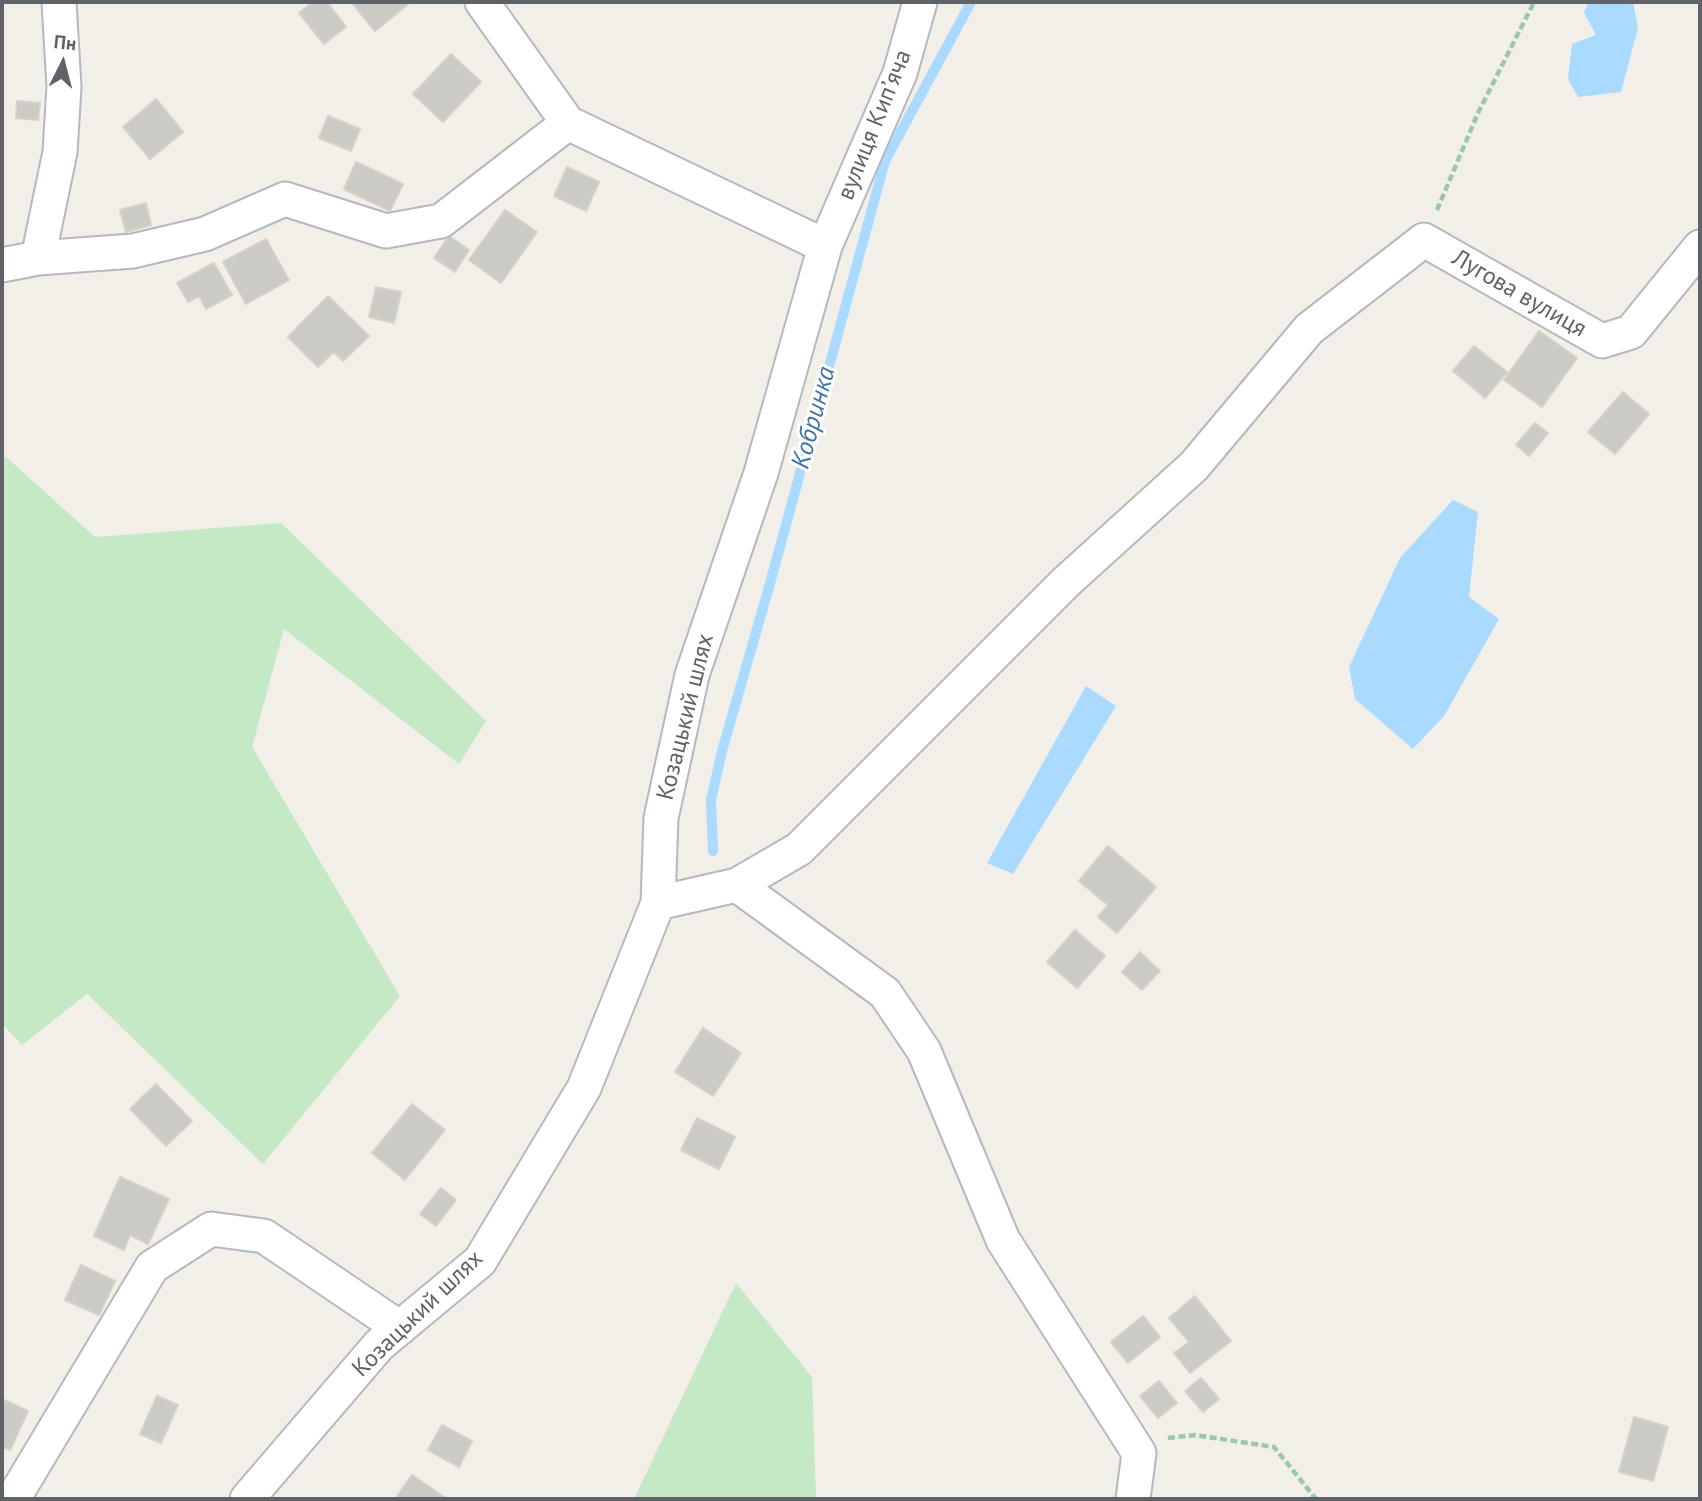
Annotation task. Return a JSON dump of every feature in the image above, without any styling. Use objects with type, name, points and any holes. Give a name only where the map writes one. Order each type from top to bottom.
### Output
[{"type":"street","points":[[38,258],[60,152],[64,87],[59,2]]},
{"type":"street","points":[[482,2],[568,124],[825,246]]},
{"type":"street","name":"вулиця Кипʼяча","points":[[825,246],[900,73],[919,2]]},
{"type":"street","points":[[2,265],[38,258],[132,251],[205,233],[285,199],[386,231],[441,221],[568,124]]},
{"type":"street","points":[[658,903],[737,885],[799,849],[1066,582],[1194,466],[1309,329],[1424,240]]},
{"type":"street","name":"Лугова вулиця","points":[[1424,240],[1602,341],[1631,332],[1700,247]]},
{"type":"street","name":"Козацький шлях","points":[[247,1499],[379,1345],[480,1261],[584,1088],[658,903],[661,818],[692,675],[761,473],[825,246]]},
{"type":"street","points":[[737,885],[885,993],[924,1051],[1003,1240],[1139,1453],[1133,1499]]},
{"type":"street","points":[[13,1499],[152,1268],[211,1229],[264,1236],[400,1328]]},
{"type":"path","points":[[1424,240],[1478,113],[1534,2]]},
{"type":"path","points":[[1132,1443],[1195,1435],[1274,1447],[1316,1499]]},
{"type":"green space","points":[[2,456],[95,537],[281,523],[486,721],[459,764],[284,629],[252,747],[400,996],[263,1164],[87,994],[22,1045],[2,1024]]},
{"type":"green space","points":[[736,1283],[812,1377],[816,1499],[634,1499]]},
{"type":"water","points":[[1588,2],[1633,2],[1638,28],[1621,92],[1578,97],[1568,79],[1572,44],[1596,35],[1584,13]]},
{"type":"water","points":[[1453,500],[1478,512],[1469,597],[1499,619],[1444,716],[1413,749],[1355,699],[1349,667],[1400,558]]},
{"type":"water","points":[[1086,686],[1116,706],[1013,874],[987,863]]},
{"type":"building","points":[[313,2],[327,2],[346,27],[324,44],[299,13]]},
{"type":"building","points":[[411,2],[375,31],[352,3]]},
{"type":"building","points":[[451,54],[481,82],[443,122],[413,94]]},
{"type":"building","points":[[156,99],[183,132],[150,159],[123,127]]},
{"type":"building","points":[[17,101],[40,103],[38,120],[16,118]]},
{"type":"building","points":[[328,116],[360,129],[351,151],[319,138]]},
{"type":"building","points":[[356,162],[403,184],[390,211],[344,189]]},
{"type":"building","points":[[567,167],[599,182],[586,211],[554,196]]},
{"type":"building","points":[[146,203],[151,225],[126,232],[120,210]]},
{"type":"building","points":[[505,210],[537,232],[501,283],[469,260]]},
{"type":"building","points":[[449,236],[469,250],[455,272],[434,258]]},
{"type":"building","points":[[266,239],[289,280],[246,304],[223,262]]},
{"type":"building","points":[[214,263],[232,295],[206,309],[199,296],[188,302],[177,283]]},
{"type":"building","points":[[376,287],[401,292],[394,323],[369,317]]},
{"type":"building","points":[[328,296],[369,336],[343,361],[334,352],[318,367],[288,337]]},
{"type":"building","points":[[1539,331],[1577,358],[1542,407],[1504,380]]},
{"type":"building","points":[[1474,346],[1507,372],[1485,398],[1453,371]]},
{"type":"building","points":[[1623,392],[1649,414],[1615,454],[1588,432]]},
{"type":"building","points":[[1535,423],[1548,433],[1529,456],[1516,445]]},
{"type":"building","points":[[1108,846],[1156,887],[1117,933],[1098,917],[1108,905],[1079,881]]},
{"type":"building","points":[[1075,930],[1105,956],[1077,988],[1047,962]]},
{"type":"building","points":[[1140,952],[1160,971],[1142,990],[1122,972]]},
{"type":"building","points":[[703,1028],[741,1053],[713,1096],[675,1072]]},
{"type":"building","points":[[156,1084],[192,1121],[166,1146],[130,1109]]},
{"type":"building","points":[[412,1104],[445,1130],[405,1180],[372,1153]]},
{"type":"building","points":[[697,1118],[735,1137],[719,1169],[681,1150]]},
{"type":"building","points":[[120,1177],[169,1199],[148,1244],[130,1235],[124,1250],[94,1236]]},
{"type":"building","points":[[441,1188],[456,1200],[436,1226],[420,1214]]},
{"type":"building","points":[[81,1265],[115,1281],[99,1315],[65,1300]]},
{"type":"building","points":[[1195,1296],[1231,1341],[1190,1373],[1174,1353],[1189,1342],[1169,1318]]},
{"type":"building","points":[[1143,1316],[1160,1337],[1128,1363],[1111,1342]]},
{"type":"building","points":[[1201,1378],[1219,1399],[1203,1412],[1185,1391]]},
{"type":"building","points":[[1159,1381],[1177,1403],[1158,1418],[1140,1396]]},
{"type":"building","points":[[157,1396],[178,1405],[161,1443],[140,1434]]},
{"type":"building","points":[[2,1399],[28,1411],[10,1450],[2,1447]]},
{"type":"building","points":[[1634,1417],[1668,1427],[1653,1481],[1619,1472]]},
{"type":"building","points":[[442,1425],[472,1441],[459,1467],[428,1450]]},
{"type":"building","points":[[412,1475],[447,1499],[395,1499]]},
{"type":"waterway","name":"Кобринка","points":[[713,851],[711,800],[722,751],[885,161],[971,2]]}]
